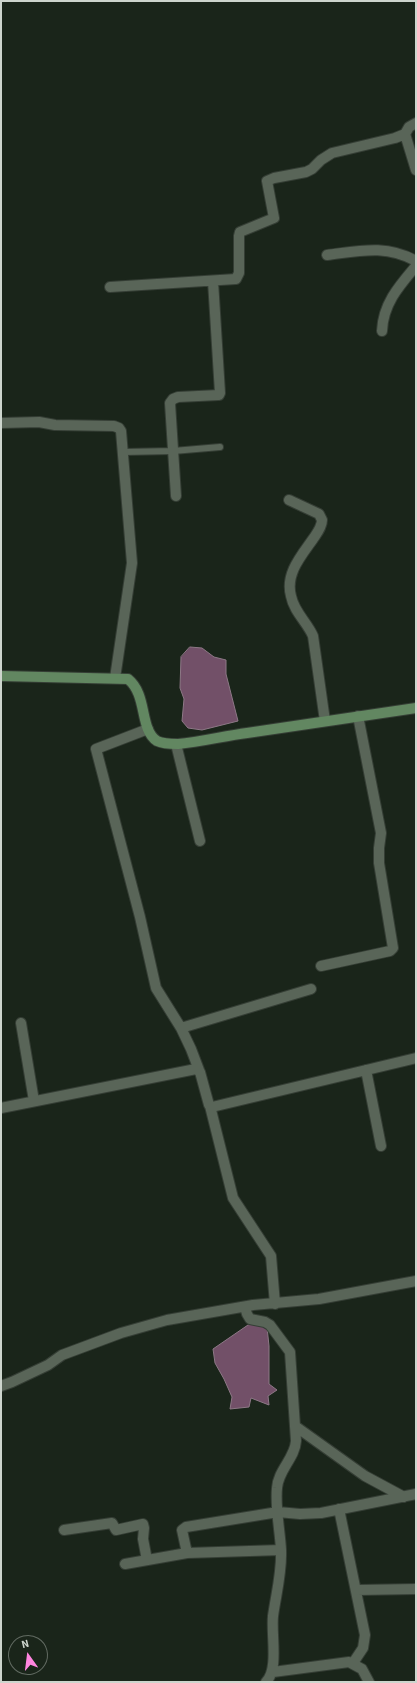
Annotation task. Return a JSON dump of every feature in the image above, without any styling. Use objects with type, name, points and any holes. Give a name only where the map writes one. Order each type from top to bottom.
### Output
[{"type":"main road","points":[[1,676],[128,679],[136,687],[148,728],[153,738],[159,742],[176,744],[416,708]]},
{"type":"street","points":[[110,287],[233,280],[237,278],[239,273],[240,232],[274,218],[267,184],[269,179],[306,172],[332,153],[387,141],[405,134],[409,127],[416,123]]},
{"type":"street","points":[[405,134],[416,170]]},
{"type":"street","points":[[327,255],[385,250],[407,256],[416,261]]},
{"type":"street","points":[[382,331],[384,315],[389,302],[401,284],[416,266]]},
{"type":"street","points":[[176,496],[170,403],[173,399],[178,397],[219,395],[220,393],[213,281]]},
{"type":"street","points":[[1,422],[39,422],[55,425],[118,427],[121,431],[132,563],[115,678]]},
{"type":"street","points":[[289,500],[319,514],[322,520],[321,526],[296,563],[289,585],[290,596],[295,608],[309,627],[312,636],[326,721]]},
{"type":"street","points":[[321,966],[390,951],[393,948],[379,863],[381,832],[358,716]]},
{"type":"street","points":[[148,728],[96,749],[140,917],[156,988],[180,1028],[191,1049],[199,1070],[210,1106],[233,1198],[270,1256],[274,1304]]},
{"type":"street","points":[[176,744],[200,841]]},
{"type":"street","points":[[180,1028],[311,989]]},
{"type":"street","points":[[21,1023],[34,1101]]},
{"type":"street","points":[[210,1106],[416,1058]]},
{"type":"street","points":[[1,1108],[199,1070]]},
{"type":"street","points":[[366,1070],[381,1146]]},
{"type":"street","points":[[1,1386],[48,1365],[62,1355],[121,1333],[167,1320],[245,1306],[319,1299],[416,1281]]},
{"type":"street","points":[[245,1306],[247,1314],[250,1318],[270,1325],[290,1352],[295,1426],[295,1449],[282,1471],[277,1489],[281,1550],[280,1576],[273,1618],[273,1672],[266,1682]]},
{"type":"street","points":[[295,1426],[365,1476],[404,1497]]},
{"type":"street","points":[[187,1553],[182,1533],[184,1528],[278,1512],[300,1514],[340,1509],[416,1494]]},
{"type":"street","points":[[340,1509],[365,1629],[363,1648],[353,1663]]},
{"type":"street","points":[[64,1530],[111,1523],[116,1530],[143,1524],[143,1539],[148,1560]]},
{"type":"street","points":[[125,1564],[187,1553],[281,1550]]},
{"type":"street","points":[[356,1590],[416,1589]]},
{"type":"street","points":[[273,1672],[342,1662],[353,1663],[362,1669],[369,1682]]},
{"type":"lane","points":[[123,452],[173,451],[220,447]]},
{"type":"shaded area","points":[[190,647],[202,648],[214,657],[226,660],[226,674],[238,721],[202,730],[188,728],[182,721],[184,699],[180,688],[181,657]]},
{"type":"shaded area","points":[[262,1323],[267,1327],[269,1346],[269,1384],[277,1390],[268,1396],[269,1405],[251,1398],[249,1407],[230,1409],[232,1397],[215,1363],[213,1349],[248,1325]]}]
